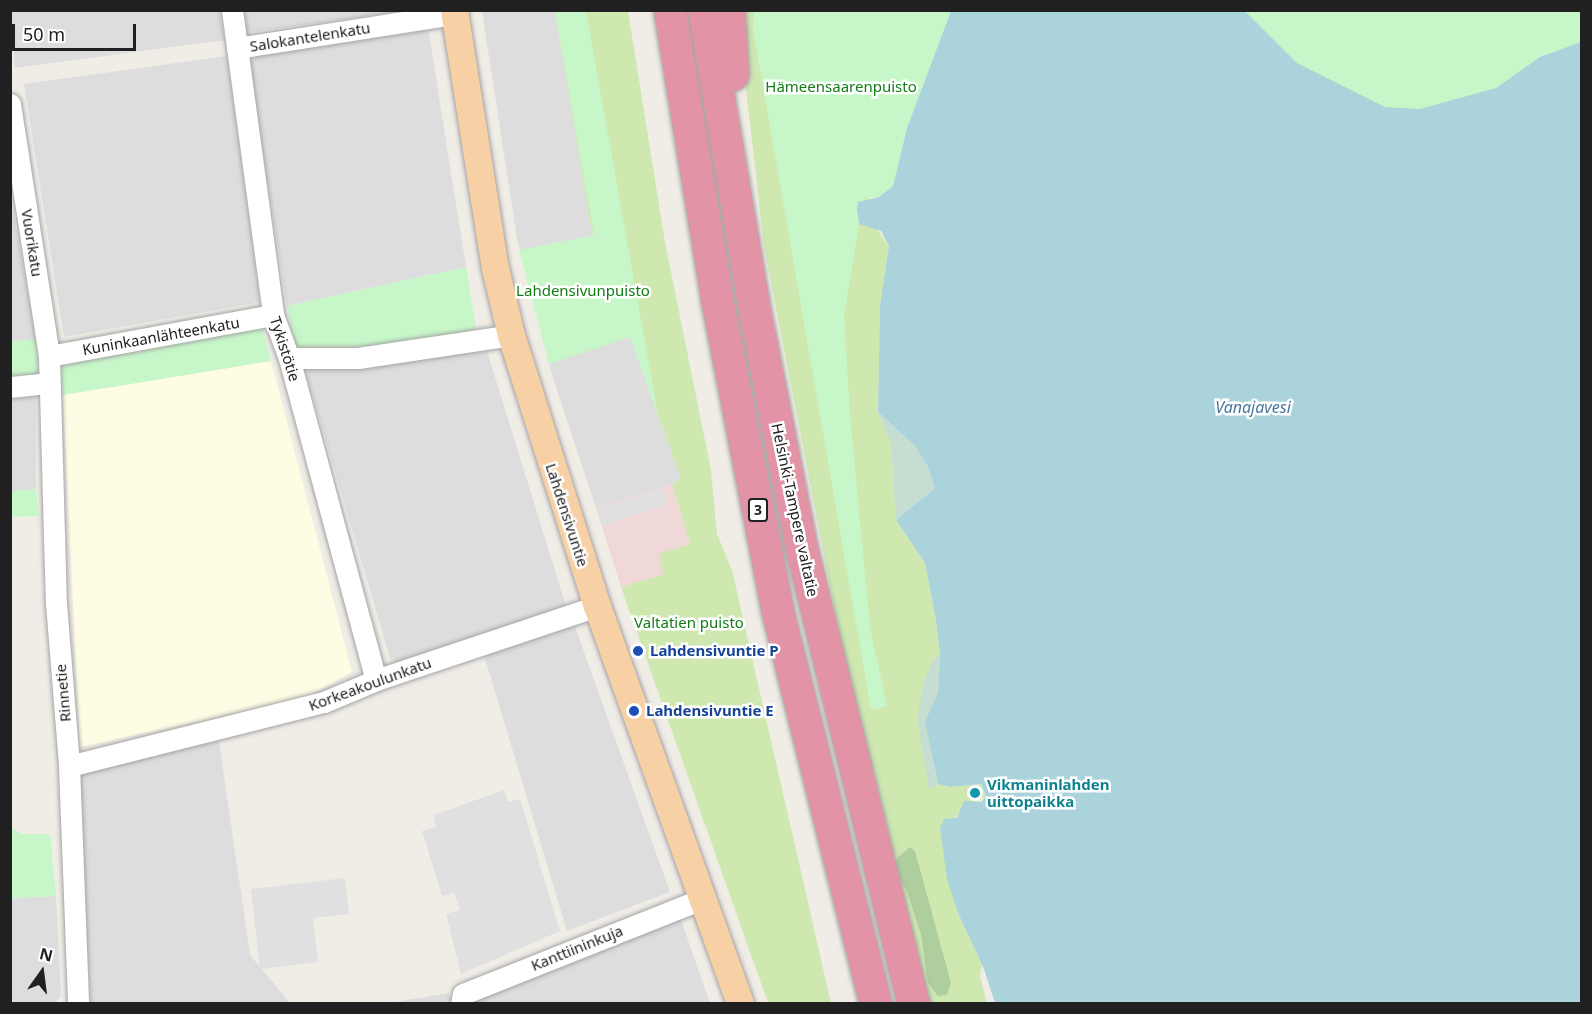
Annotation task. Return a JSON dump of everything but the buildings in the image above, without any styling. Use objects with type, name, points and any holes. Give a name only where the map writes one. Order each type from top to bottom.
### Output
[{"type":"highway","name":"3","points":[[670,10],[717,298],[777,608],[876,1004]]},
{"type":"highway","name":"Helsinki-Tampere valtatie","points":[[704,10],[756,317],[802,549],[914,1004]]},
{"type":"highway","points":[[729,10],[733,110],[730,154]]},
{"type":"main road","name":"Lahdensivuntie","points":[[454,12],[495,268],[511,335],[597,606],[740,1004]]},
{"type":"street","name":"Tykistötie","points":[[232,10],[273,315],[289,358],[376,680]]},
{"type":"street","name":"Salokantelenkatu","points":[[237,48],[454,12]]},
{"type":"street","name":"Vuorikatu","points":[[10,104],[49,356],[49,383]]},
{"type":"street","name":"Kuninkaanlähteenkatu","points":[[49,356],[273,315]]},
{"type":"street","points":[[289,358],[357,358],[511,335]]},
{"type":"street","points":[[10,387],[49,383]]},
{"type":"street","name":"Rinnetie","points":[[49,383],[56,603],[69,766],[78,1004]]},
{"type":"street","name":"Korkeakoulunkatu","points":[[69,766],[324,702],[376,680],[597,606]]},
{"type":"street","name":"Kanttiininkuja","points":[[460,1004],[462,994],[702,899]]},
{"type":"shaded area","points":[[241,10],[403,11],[245,33]]},
{"type":"shaded area","points":[[10,11],[219,11],[225,40],[15,68]]},
{"type":"shaded area","points":[[482,11],[555,11],[590,224],[681,479],[672,485],[596,508],[552,375],[517,239]]},
{"type":"shaded area","points":[[428,27],[466,267],[287,306],[249,64],[258,55]]},
{"type":"shaded area","points":[[227,56],[260,302],[64,337],[24,84]]},
{"type":"shaded area","points":[[10,195],[36,339],[11,342],[10,342]]},
{"type":"shaded area","points":[[487,351],[566,606],[400,665],[390,658],[307,376],[309,368]]},
{"type":"shaded area","points":[[271,361],[352,672],[304,698],[80,747],[63,395]]},
{"type":"shaded area","points":[[36,397],[36,489],[11,491],[11,399]]},
{"type":"shaded area","points":[[672,485],[690,544],[664,574],[621,587],[596,508]]},
{"type":"shaded area","points":[[662,489],[667,504],[602,526],[597,509]]},
{"type":"shaded area","points":[[574,624],[670,892],[567,931],[484,655]]},
{"type":"shaded area","points":[[219,741],[250,955],[290,1003],[90,1003],[80,771]]},
{"type":"shaded area","points":[[504,790],[508,802],[520,799],[560,931],[461,974],[446,914],[460,910],[454,893],[442,896],[422,831],[436,827],[434,815]]},
{"type":"shaded area","points":[[345,878],[349,914],[313,918],[318,962],[260,969],[251,889]]},
{"type":"shaded area","points":[[56,896],[61,996],[55,1003],[11,1003],[11,898]]},
{"type":"shaded area","points":[[679,914],[710,1003],[382,1004],[449,993],[450,998]]},
{"type":"green space","name":"Valtatien puisto","points":[[555,11],[628,11],[665,242],[711,470],[717,534],[732,570],[831,1003],[768,1003],[621,587],[664,574],[658,554],[690,544],[672,485],[681,479],[590,224]]},
{"type":"green space","name":"Lahdensivunpuisto","points":[[555,11],[586,11],[658,415],[630,337],[549,364],[519,250],[594,235]]},
{"type":"green space","points":[[737,11],[821,11],[876,228],[889,246],[880,305],[878,412],[891,444],[896,520],[925,563],[936,621],[940,654],[932,661],[929,790],[938,784],[951,787],[981,784],[986,796],[940,828],[948,879],[958,913],[982,964],[980,976],[987,1003],[927,1003],[859,735],[764,246]]},
{"type":"green space","name":"Hämeensaarenpuisto","points":[[754,11],[951,11],[907,128],[893,186],[879,197],[866,198],[857,208],[859,224],[844,316],[850,415],[870,628],[887,706],[871,710],[753,28]]},
{"type":"green space","points":[[1245,11],[1581,11],[1581,42],[1540,57],[1496,88],[1459,101],[1420,109],[1385,107],[1297,63]]},
{"type":"green space","points":[[466,267],[477,333],[369,348],[296,349],[287,306]]},
{"type":"green space","points":[[262,326],[271,361],[63,395],[59,360]]},
{"type":"green space","points":[[36,339],[38,375],[11,378],[11,342]]},
{"type":"green space","points":[[878,412],[915,446],[928,467],[935,488],[896,520],[891,444]]},
{"type":"green space","points":[[36,489],[39,516],[11,517],[11,491]]},
{"type":"green space","points":[[940,654],[938,694],[925,722],[938,784],[929,790],[917,719],[924,682],[932,661]]},
{"type":"green space","points":[[11,828],[23,834],[50,834],[56,896],[11,898]]},
{"type":"green space","points":[[910,847],[915,851],[951,983],[947,995],[938,996],[928,983],[921,935],[907,891],[895,871],[897,858]]},
{"type":"water","name":"Vanajavesi","points":[[951,11],[1245,11],[1297,63],[1385,107],[1420,109],[1496,88],[1540,57],[1581,42],[1581,1003],[995,1003],[984,969],[958,913],[947,879],[940,828],[944,819],[957,818],[964,801],[981,802],[986,796],[981,784],[951,787],[938,784],[925,722],[938,693],[940,654],[936,621],[925,563],[896,520],[935,488],[928,467],[915,446],[878,412],[880,305],[889,246],[881,231],[859,224],[857,208],[858,202],[879,197],[893,186],[907,128]]},
{"type":"place","name":"Lahdensivuntie P","points":[[638,651]]},
{"type":"place","name":"Lahdensivuntie E","points":[[634,711]]},
{"type":"place","name":"Vikmaninlahden uittopaikka","points":[[975,793]]}]
